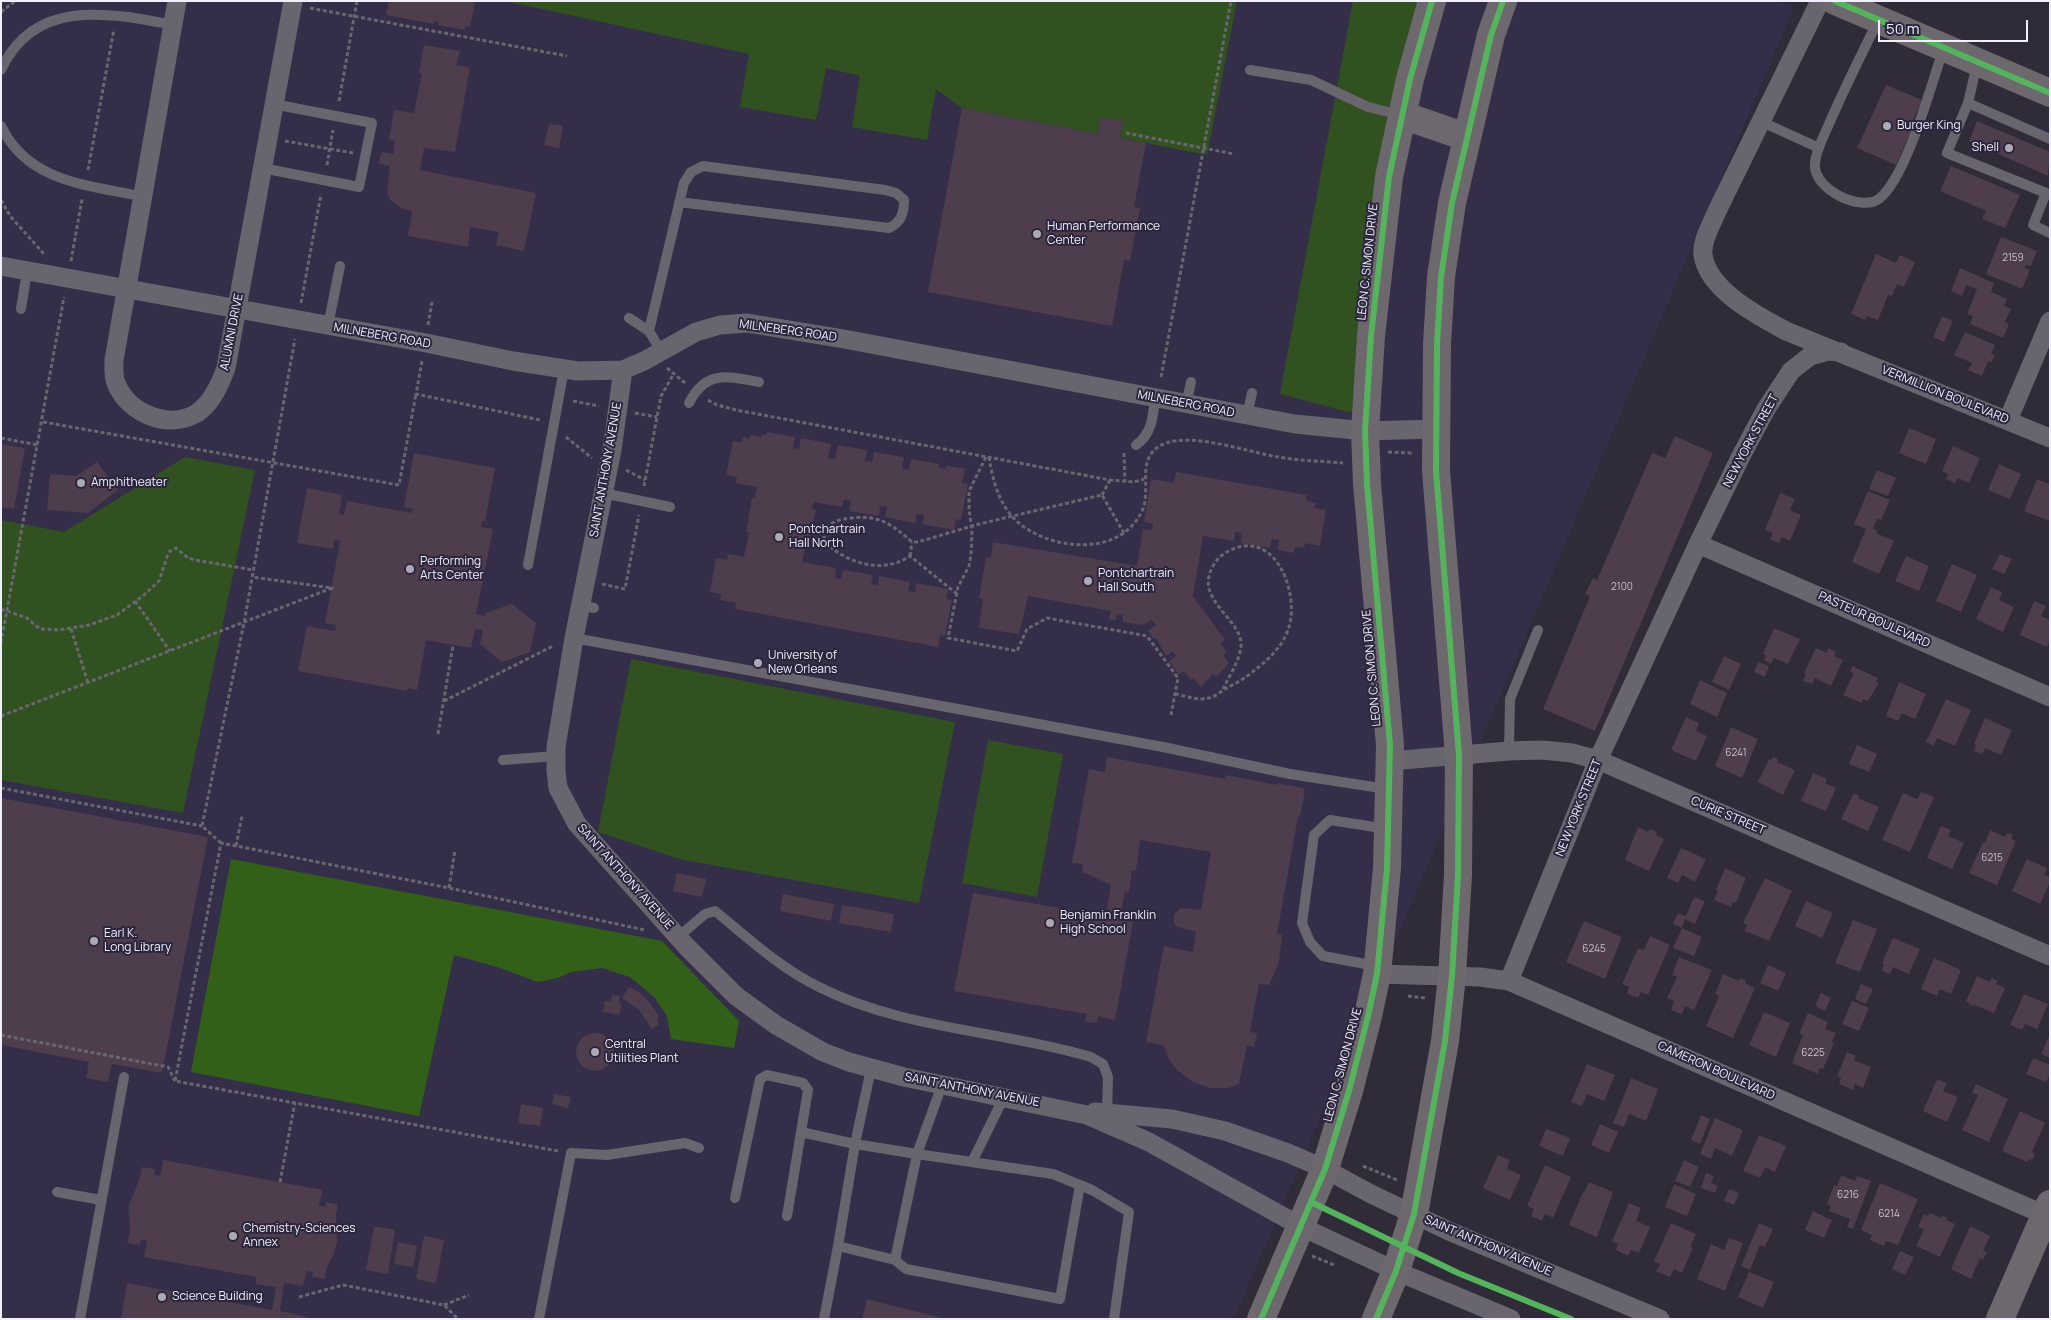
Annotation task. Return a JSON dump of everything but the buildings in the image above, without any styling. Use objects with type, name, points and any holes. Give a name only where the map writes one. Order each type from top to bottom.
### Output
[{"type":"main road","name":"LEON C. SIMON DRIVE","points":[[1261,1319],[1325,1169],[1349,1091],[1368,1016],[1377,970],[1387,868],[1390,744],[1367,484],[1359,448],[1381,237],[1390,177],[1410,80],[1432,1]]},
{"type":"main road","points":[[1376,1319],[1396,1271],[1414,1214],[1442,1058],[1452,976],[1458,875],[1459,755],[1436,442],[1437,344],[1442,277],[1452,203],[1491,34],[1503,1]]},
{"type":"main road","points":[[1835,1],[2050,93]]},
{"type":"main road","points":[[1402,115],[1466,137]]},
{"type":"main road","points":[[2000,1319],[2047,1210]]},
{"type":"street","name":"ALUMNI DRIVE","points":[[177,1],[128,289],[114,360],[115,378],[122,394],[129,402],[138,409],[161,420],[173,421],[182,420],[197,412],[213,395],[226,368],[293,3]]},
{"type":"street","points":[[1820,1],[1717,211],[1705,241],[1703,254],[1708,268],[1718,284],[1756,315],[1786,331],[1841,352]]},
{"type":"street","name":"MILNEBERG ROAD","points":[[1,266],[513,361],[598,372],[623,370],[696,332],[708,328],[735,323],[747,323],[1295,424],[1359,448],[1436,442]]},
{"type":"street","points":[[2008,420],[2050,321]]},
{"type":"street","name":"NEW YORK STREET","points":[[1509,981],[1598,760],[1698,544],[1766,409],[1791,371],[1810,356],[1828,351],[1841,352]]},
{"type":"street","name":"VERMILLION BOULEVARD","points":[[1841,352],[2050,438]]},
{"type":"street","name":"SAINT ANTHONY AVENUE","points":[[623,370],[587,607],[574,638],[556,746],[558,788],[577,824],[678,936],[736,996],[776,1025],[824,1052],[871,1069],[1087,1115],[1150,1142],[1300,1226],[1396,1271],[1511,1319]]},
{"type":"street","name":"PASTEUR BOULEVARD","points":[[1698,544],[2050,696]]},
{"type":"street","name":"CURIE STREET","points":[[1390,761],[1509,751],[1561,752],[1598,760],[2050,956]]},
{"type":"street","name":"CAMERON BOULEVARD","points":[[1377,970],[1480,977],[1509,981],[2047,1210]]},
{"type":"street","name":"SAINT ANTHONY AVENUE","points":[[1057,1108],[1172,1119],[1225,1131],[1288,1153],[1325,1169],[1371,1194],[1451,1232],[1660,1319]]},
{"type":"lane","points":[[1,70],[16,39],[32,23],[48,14],[66,9],[83,9],[173,25]]},
{"type":"lane","points":[[1878,20],[1835,110],[1814,164],[1820,183],[1840,196],[1859,202],[1874,202],[1880,198],[1897,175],[1944,48]]},
{"type":"lane","points":[[1978,63],[1968,103],[1947,152],[2048,188],[2033,225],[2050,232]]},
{"type":"lane","points":[[1250,70],[1311,80],[1368,107],[1402,115]]},
{"type":"lane","points":[[1968,103],[2050,139]]},
{"type":"lane","points":[[262,168],[360,187],[372,123],[273,104]]},
{"type":"lane","points":[[1760,121],[1819,148]]},
{"type":"lane","points":[[1,126],[14,148],[40,170],[55,177],[85,185],[144,197]]},
{"type":"lane","points":[[649,331],[684,183],[691,172],[703,166],[885,190],[896,193],[904,200],[904,212],[898,224],[889,228],[680,202]]},
{"type":"lane","points":[[328,326],[340,266]]},
{"type":"lane","points":[[21,309],[27,271]]},
{"type":"lane","points":[[629,318],[649,331],[658,353]]},
{"type":"lane","points":[[528,565],[564,369]]},
{"type":"lane","points":[[689,404],[702,384],[716,377],[731,377],[759,382]]},
{"type":"lane","points":[[1186,405],[1191,382]]},
{"type":"lane","points":[[1247,416],[1252,393]]},
{"type":"lane","points":[[1136,446],[1145,440],[1152,424],[1155,398]]},
{"type":"lane","points":[[603,493],[670,506]]},
{"type":"lane","points":[[1509,751],[1510,699],[1538,630]]},
{"type":"lane","points":[[574,638],[1163,747],[1290,774],[1389,789]]},
{"type":"lane","points":[[502,760],[556,756]]},
{"type":"lane","points":[[1377,970],[1323,956],[1310,942],[1302,923],[1314,835],[1330,820],[1388,830]]},
{"type":"lane","points":[[678,936],[705,914],[715,911],[764,952],[796,974],[843,998],[873,1009],[948,1027],[1091,1057],[1103,1064],[1108,1077],[1107,1114]]},
{"type":"lane","points":[[824,1319],[854,1144],[871,1069]]},
{"type":"lane","points":[[735,1198],[760,1079],[767,1075],[803,1083],[808,1090],[787,1216]]},
{"type":"lane","points":[[80,1319],[124,1076]]},
{"type":"lane","points":[[895,1260],[917,1154],[942,1085]]},
{"type":"lane","points":[[972,1162],[1004,1097]]},
{"type":"lane","points":[[801,1132],[854,1144],[1053,1174],[1092,1190],[1129,1212],[1114,1319]]},
{"type":"lane","points":[[539,1319],[571,1153],[607,1156],[685,1143],[699,1148]]},
{"type":"lane","points":[[838,1246],[895,1260],[906,1269],[1060,1300],[1080,1185]]},
{"type":"lane","points":[[57,1192],[101,1200]]},
{"type":"path","points":[[1,12],[15,1]]},
{"type":"path","points":[[202,826],[244,623],[357,1]]},
{"type":"path","points":[[1161,376],[1231,1]]},
{"type":"path","points":[[293,3],[567,56]]},
{"type":"path","points":[[1,643],[43,422],[116,14]]},
{"type":"path","points":[[1126,133],[1234,154]]},
{"type":"path","points":[[267,137],[366,156]]},
{"type":"path","points":[[1,200],[10,216],[68,278]]},
{"type":"path","points":[[43,422],[399,484],[426,344],[432,302]]},
{"type":"path","points":[[658,353],[673,375],[696,392],[717,405],[736,410],[1110,480],[1125,482],[1144,479]]},
{"type":"path","points":[[416,394],[548,422]]},
{"type":"path","points":[[1,438],[38,445]]},
{"type":"path","points":[[987,457],[995,487],[1003,504],[1012,516],[1030,530],[1048,539],[1079,546],[1098,544],[1124,533],[1132,526],[1142,512],[1146,492],[1145,466],[1154,451],[1166,443],[1184,440],[1209,442],[1280,457],[1436,442]]},
{"type":"path","points":[[1124,451],[1125,482]]},
{"type":"path","points":[[987,457],[969,491],[972,542],[969,566],[958,587],[948,638],[1016,650],[1027,630],[1047,618],[1147,636],[1178,678],[1171,714]]},
{"type":"path","points":[[910,556],[894,563],[882,565],[858,563],[830,547],[824,541],[824,535],[829,525],[836,521],[872,517],[892,526],[912,542],[918,542],[1012,516],[1102,495],[1110,480]]},
{"type":"path","points":[[1102,495],[1124,533]]},
{"type":"path","points":[[910,556],[912,542]]},
{"type":"path","points":[[1175,694],[1208,699],[1244,678],[1273,655],[1288,628],[1290,619],[1289,587],[1282,569],[1272,556],[1250,546],[1238,547],[1225,553],[1212,568],[1209,577],[1211,593],[1216,605],[1231,621],[1240,638],[1241,647],[1236,663],[1223,689]]},
{"type":"path","points":[[1,609],[27,618],[40,629],[59,630],[89,625],[117,614],[159,581],[166,557],[170,550],[176,548],[188,558],[195,560],[253,570]]},
{"type":"path","points":[[910,556],[957,594]]},
{"type":"path","points":[[1,716],[332,588],[252,577]]},
{"type":"path","points":[[135,601],[170,651]]},
{"type":"path","points":[[71,629],[88,683]]},
{"type":"path","points":[[438,734],[453,645]]},
{"type":"path","points":[[1,788],[202,826],[222,843],[678,936]]},
{"type":"path","points":[[236,846],[242,816]]},
{"type":"path","points":[[175,1081],[222,843]]},
{"type":"path","points":[[449,888],[455,850]]},
{"type":"path","points":[[1,1035],[168,1067],[175,1081]]},
{"type":"path","points":[[175,1081],[571,1153]]},
{"type":"path","points":[[280,1182],[295,1102]]},
{"type":"path","points":[[1361,1165],[1403,1183]]},
{"type":"path","points":[[299,1297],[343,1285],[444,1304],[470,1295]]},
{"type":"path","points":[[444,1304],[458,1319]]},
{"type":"shaded area","name":"University of New Orleans","points":[[1,1],[1779,1],[1794,8],[1234,1319],[1,1319]]},
{"type":"green space","points":[[505,1],[1237,1],[1207,155],[1120,138],[1123,121],[1101,117],[1098,134],[962,108],[936,89],[927,140],[852,127],[860,76],[826,68],[816,120],[740,107],[749,54]]},
{"type":"green space","points":[[1353,1],[1432,1],[1425,21],[1366,411],[1348,412],[1280,394]]},
{"type":"green space","points":[[185,457],[255,470],[183,813],[1,780],[1,520],[64,532]]},
{"type":"green space","points":[[631,659],[955,722],[919,903],[679,859],[598,832]]},
{"type":"green space","points":[[988,740],[1063,754],[1037,897],[962,883]]},
{"type":"green space","points":[[231,859],[662,941],[739,1021],[734,1048],[671,1039],[667,1016],[654,997],[630,977],[602,968],[571,972],[558,978],[538,982],[497,967],[454,955],[419,1116],[191,1072]]},
{"type":"cycle path","points":[[1261,1319],[1325,1169],[1349,1091],[1377,974],[1387,868],[1390,745],[1367,484],[1365,431],[1371,336],[1389,177],[1410,79],[1432,1]]},
{"type":"cycle path","points":[[1376,1319],[1396,1271],[1414,1214],[1445,1041],[1452,976],[1458,875],[1459,755],[1436,471],[1437,344],[1441,277],[1452,203],[1491,35],[1503,1]]},
{"type":"cycle path","points":[[1835,1],[2050,93]]},
{"type":"cycle path","points":[[1311,1202],[1458,1273],[1571,1319]]},
{"type":"place","name":"Burger King","points":[[1887,126]]},
{"type":"place","name":"Shell","points":[[2009,148]]},
{"type":"place","name":"Human Performance Center","points":[[1037,234]]},
{"type":"place","name":"Amphitheater","points":[[81,483]]},
{"type":"place","name":"Pontchartrain Hall North","points":[[779,537]]},
{"type":"place","name":"Performing Arts Center","points":[[410,569]]},
{"type":"place","name":"Pontchartrain Hall South","points":[[1088,581]]},
{"type":"place","name":"University of New Orleans","points":[[758,663]]},
{"type":"place","name":"Benjamin Franklin High School","points":[[1050,923]]},
{"type":"place","name":"Earl K. Long Library","points":[[94,941]]},
{"type":"place","name":"Central Utilities Plant","points":[[595,1052]]},
{"type":"place","name":"Chemistry-Sciences Annex","points":[[233,1236]]},
{"type":"place","name":"Science Building","points":[[162,1297]]}]
